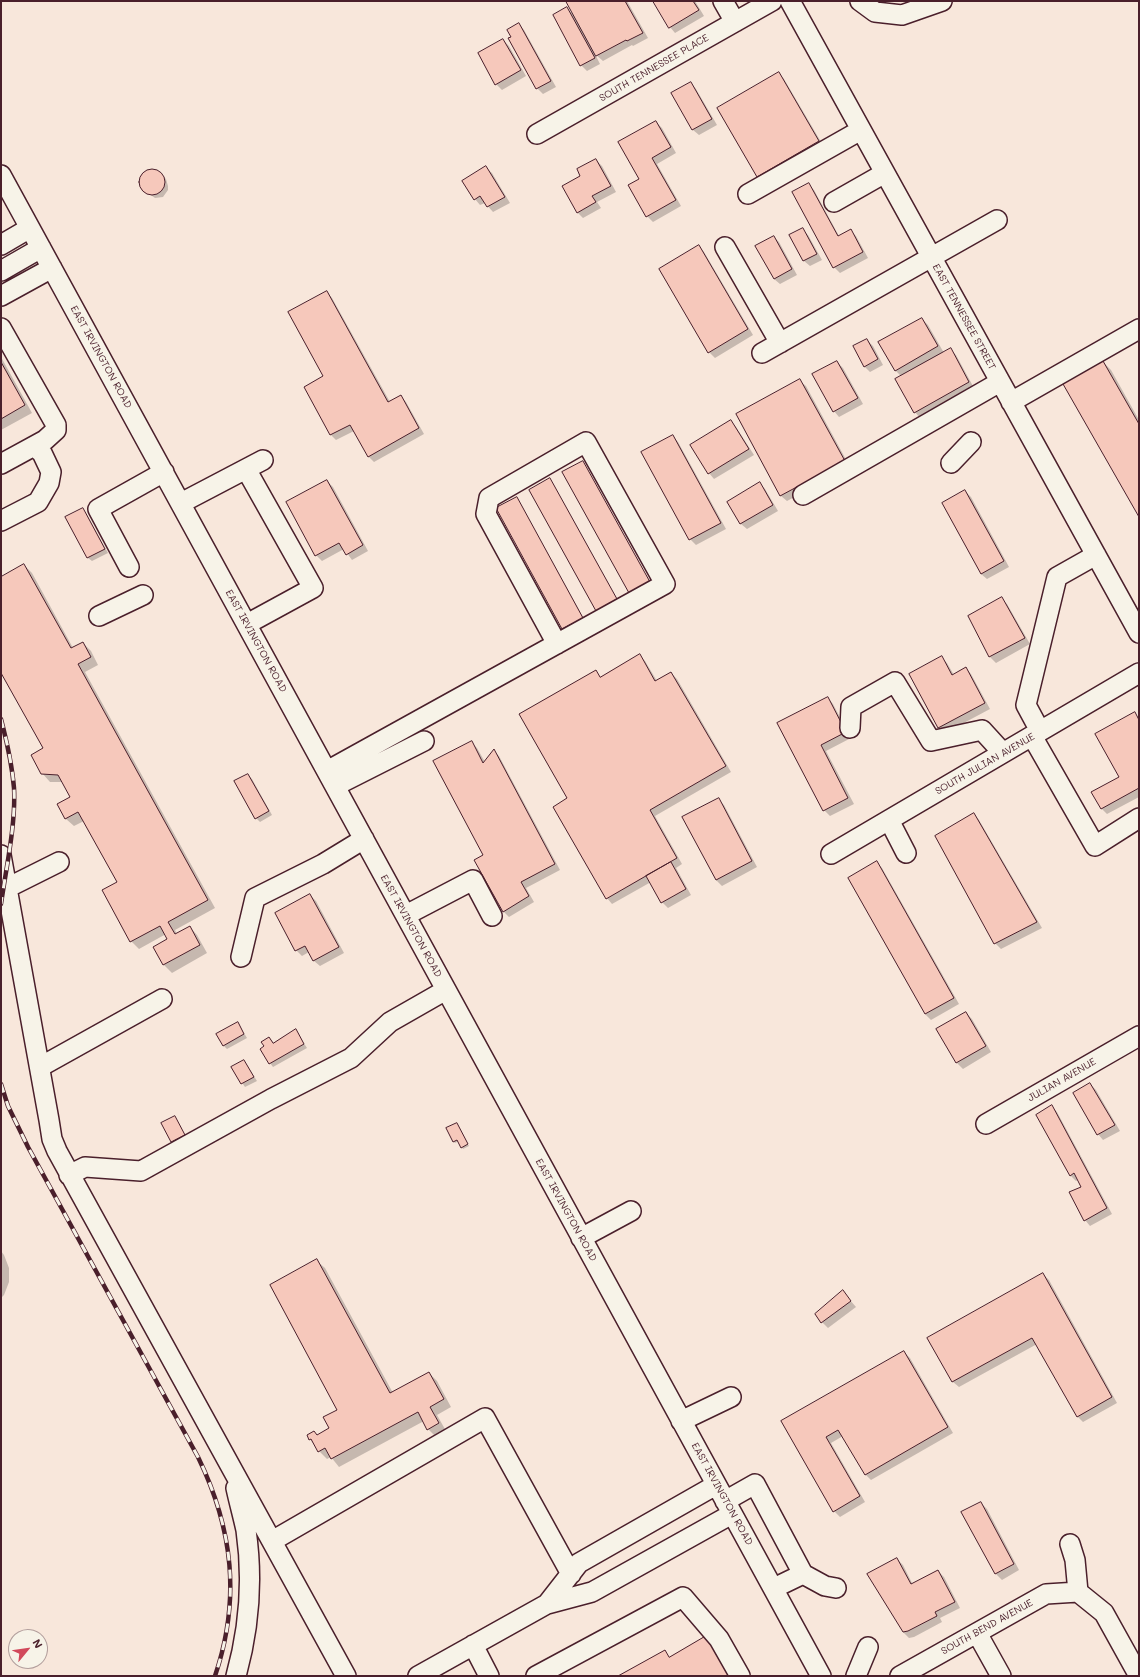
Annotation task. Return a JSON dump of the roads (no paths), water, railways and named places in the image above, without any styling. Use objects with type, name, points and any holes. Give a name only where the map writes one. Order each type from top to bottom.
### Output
[{"type":"street","points":[[723,1],[735,22]]},
{"type":"street","name":"SOUTH TENNESSEE PLACE","points":[[537,134],[772,1]]},
{"type":"street","name":"EAST TENNESSEE STREET","points":[[790,1],[1139,633]]},
{"type":"street","points":[[860,1],[875,12],[902,15],[942,1]]},
{"type":"street","points":[[748,194],[861,130]]},
{"type":"street","points":[[834,202],[885,173]]},
{"type":"street","name":"EAST IRVINGTON ROAD","points":[[1,175],[821,1676]]},
{"type":"street","points":[[762,352],[932,258],[997,220]]},
{"type":"street","points":[[1,245],[30,228]]},
{"type":"street","points":[[725,247],[780,343]]},
{"type":"street","points":[[1,271],[41,248]]},
{"type":"street","points":[[1,296],[52,268]]},
{"type":"street","points":[[1,328],[56,425],[56,430],[51,435],[1,464]]},
{"type":"street","points":[[1011,402],[1139,329]]},
{"type":"street","points":[[803,495],[1000,382]]},
{"type":"street","points":[[331,779],[557,644],[665,584],[586,442],[489,498],[486,514],[557,644]]},
{"type":"street","points":[[951,463],[971,442]]},
{"type":"street","points":[[1,521],[38,502],[49,483],[51,472],[42,453],[34,446]]},
{"type":"street","points":[[181,503],[263,460]]},
{"type":"street","points":[[246,469],[313,588],[247,624]]},
{"type":"street","points":[[129,567],[98,509],[164,472]]},
{"type":"street","points":[[1096,555],[1057,577],[1026,705],[1036,734],[1095,846],[1139,818]]},
{"type":"street","points":[[99,616],[144,595]]},
{"type":"street","name":"SOUTH JULIAN AVENUE","points":[[831,854],[1139,673]]},
{"type":"street","points":[[850,728],[851,706],[895,682],[931,741],[982,730],[1003,753]]},
{"type":"street","points":[[331,779],[424,741]]},
{"type":"street","points":[[889,820],[906,853]]},
{"type":"street","points":[[241,957],[255,898],[323,864],[364,839]]},
{"type":"street","points":[[1,855],[52,1139],[69,1175],[231,1465],[346,1676]]},
{"type":"street","points":[[7,888],[59,862]]},
{"type":"street","points":[[406,915],[473,880],[492,916]]},
{"type":"street","points":[[69,1175],[85,1167],[141,1171],[271,1099],[351,1058],[390,1022],[446,990]]},
{"type":"street","points":[[40,1067],[162,999]]},
{"type":"street","name":"JULIAN AVENUE","points":[[986,1124],[1139,1036]]},
{"type":"street","points":[[582,1238],[631,1211]]},
{"type":"street","points":[[681,1421],[731,1397]]},
{"type":"street","points":[[272,1540],[485,1418],[571,1574]]},
{"type":"street","points":[[231,1465],[246,1529],[249,1600],[244,1638],[236,1676]]},
{"type":"street","points":[[548,1604],[579,1563],[724,1500],[755,1484],[803,1574],[825,1586],[836,1588]]},
{"type":"street","points":[[418,1676],[548,1604],[592,1592],[724,1500]]},
{"type":"street","points":[[1070,1544],[1075,1560],[1078,1592],[1104,1613],[1139,1676]]},
{"type":"street","points":[[774,1588],[803,1574]]},
{"type":"street","name":"SOUTH BEND AVENUE","points":[[900,1676],[1046,1594],[1078,1592]]},
{"type":"street","points":[[536,1676],[683,1597],[719,1639],[740,1676]]},
{"type":"street","points":[[978,1633],[1001,1676]]},
{"type":"street","points":[[473,1645],[489,1676]]},
{"type":"street","points":[[856,1676],[868,1647]]},
{"type":"railway","points":[[1,719],[11,762],[14,788],[14,816],[1,904]]},
{"type":"railway","points":[[1,1084],[8,1106],[28,1147],[198,1457],[210,1484],[226,1538],[230,1592],[228,1619],[223,1647],[215,1676]]}]
